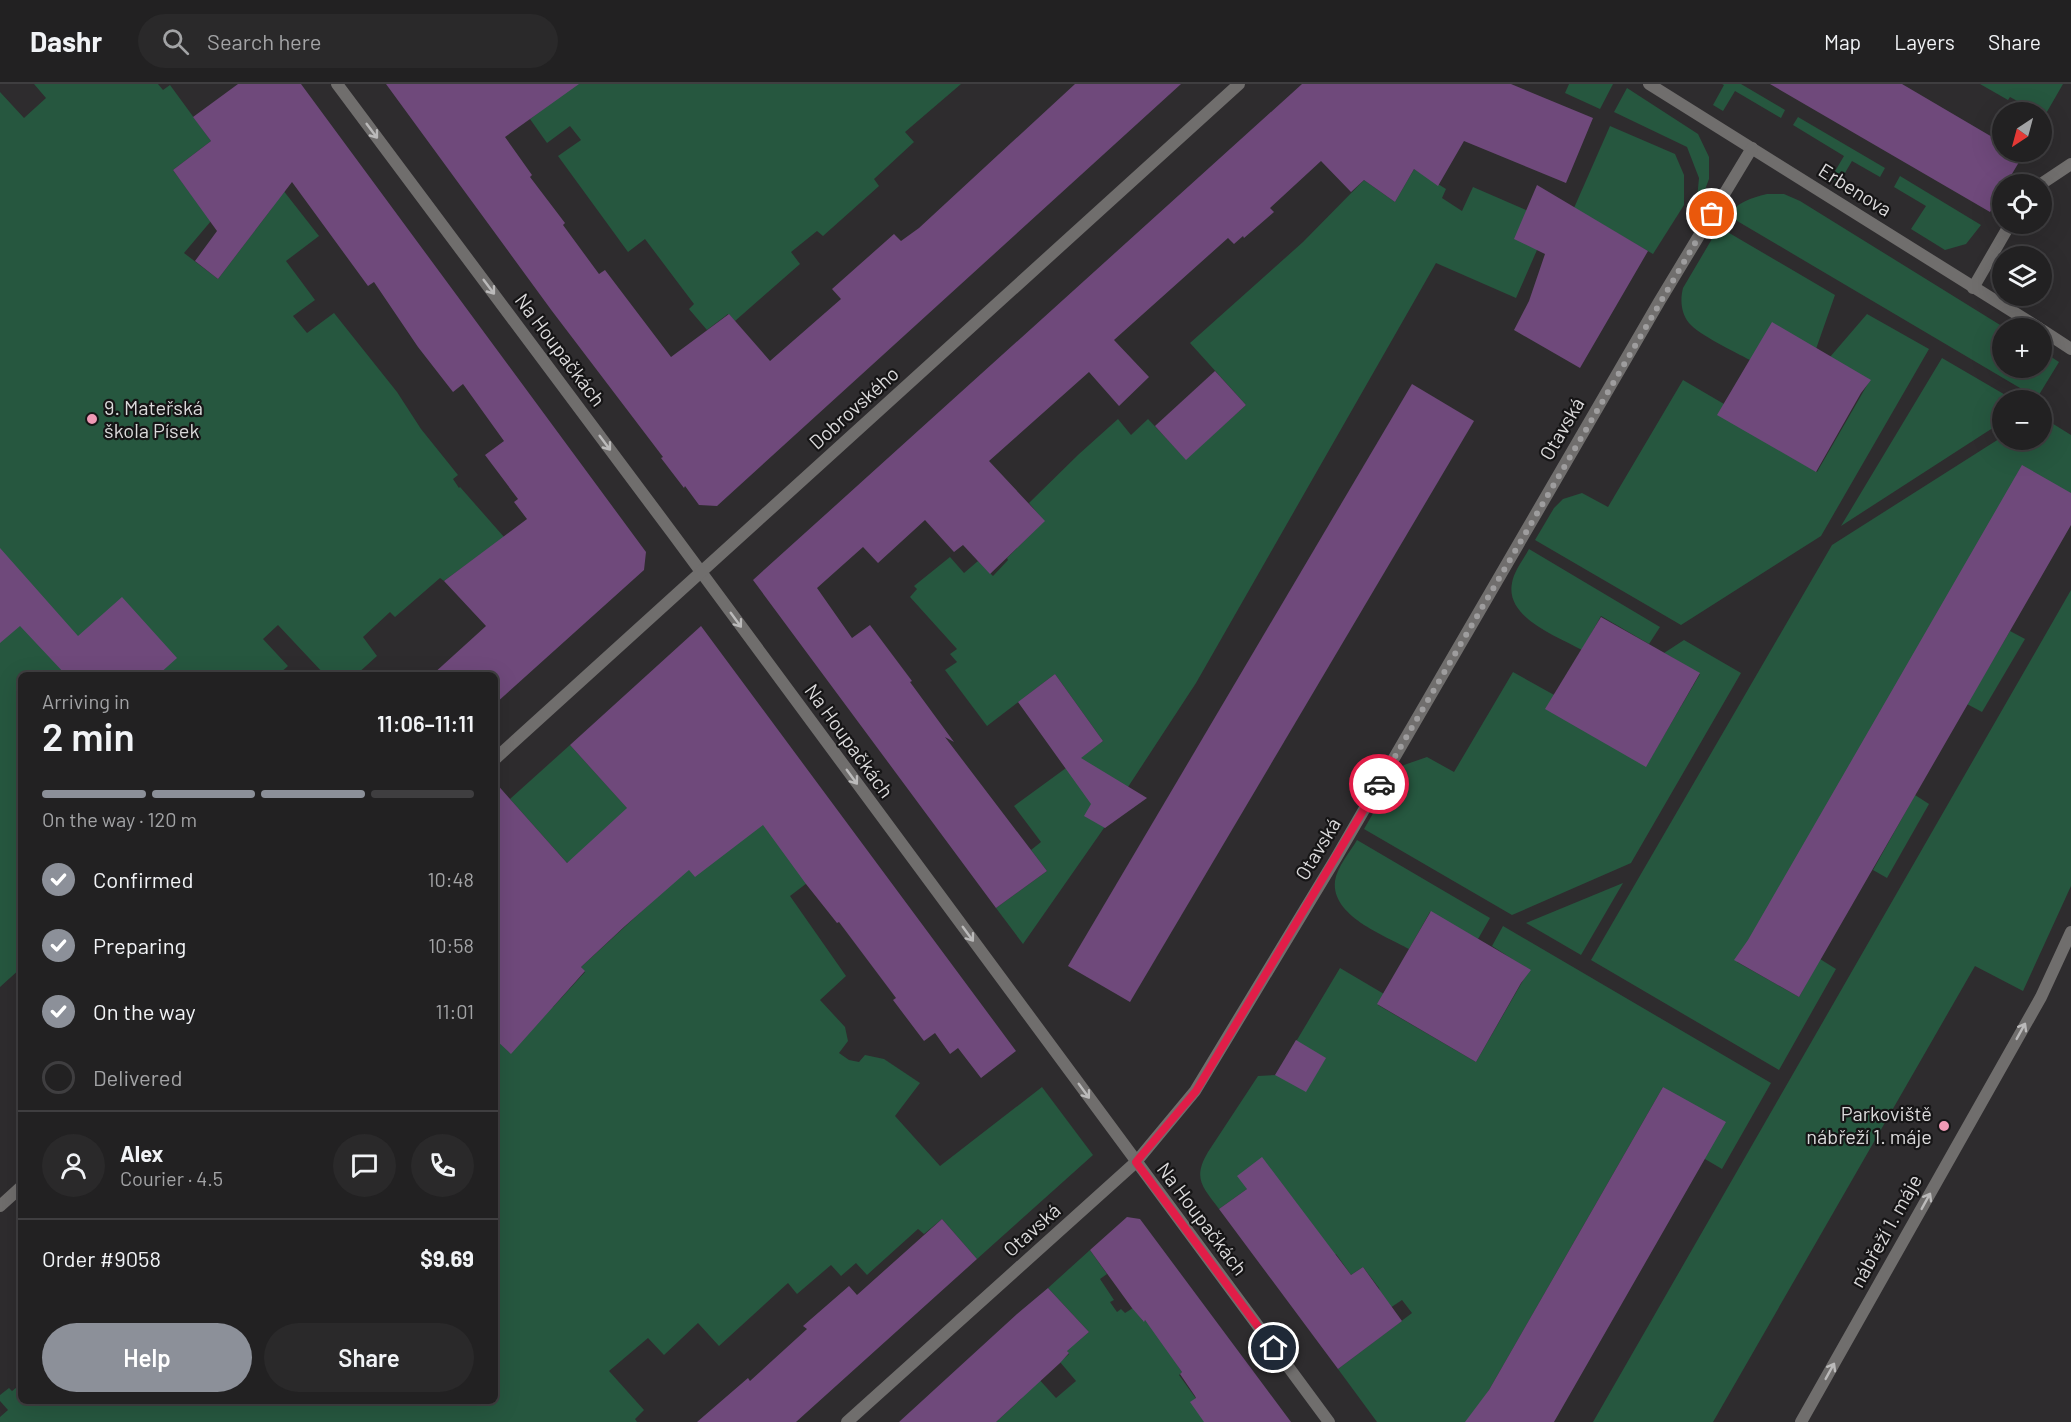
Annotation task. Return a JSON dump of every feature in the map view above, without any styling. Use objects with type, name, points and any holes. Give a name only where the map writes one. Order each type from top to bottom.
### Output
[{"type":"street","name":"Na Houpačkách","points":[[337,84],[702,573],[1329,1422]]},
{"type":"street","name":"Dobrovského","points":[[498,756],[1239,84]]},
{"type":"street","name":"Erbenova","points":[[1650,84],[2022,318]]},
{"type":"street","name":"Otavská","points":[[847,1422],[1136,1162],[1196,1091],[1341,848],[1659,302],[1752,148]]},
{"type":"street","points":[[2052,177],[2071,164]]},
{"type":"street","points":[[1973,288],[2004,234]]},
{"type":"street","name":"Erbenova","points":[[2052,337],[2071,349]]},
{"type":"street","name":"nábřeží 1. máje","points":[[1801,1422],[2041,997],[2071,932]]},
{"type":"street","points":[[0,1206],[18,1190]]},
{"type":"green space","points":[[34,84],[158,84],[163,90],[170,85],[211,141],[173,170],[211,221],[184,253],[218,279],[272,208],[279,185],[319,236],[286,261],[315,300],[293,316],[307,333],[334,313],[397,392],[421,429],[458,475],[453,479],[459,488],[504,537],[444,581],[440,578],[395,617],[390,612],[363,637],[377,656],[359,672],[322,672],[278,625],[263,639],[288,666],[281,672],[18,672],[18,971],[0,987],[0,92],[24,118],[46,98]]},
{"type":"green space","points":[[576,84],[961,84],[905,132],[914,142],[874,179],[879,186],[823,236],[817,231],[791,252],[800,264],[735,321],[728,314],[707,330],[689,309],[694,304],[645,239],[628,252],[558,156],[581,140],[570,126],[547,143],[530,119]]},
{"type":"green space","points":[[1569,84],[1613,84],[1600,109],[1565,93]]},
{"type":"green space","points":[[1722,84],[1741,84],[1785,110],[1781,118],[1735,91],[1723,111],[1713,105],[1724,85]]},
{"type":"green space","points":[[1980,84],[2063,84],[2052,103],[2019,102],[2010,97],[2008,100]]},
{"type":"green space","points":[[1627,88],[1698,134],[1709,157],[1709,179],[1701,200],[1697,199],[1699,178],[1687,147],[1614,112]]},
{"type":"green space","points":[[1798,117],[1885,168],[1880,177],[1852,161],[1839,183],[1831,178],[1844,156],[1793,125]]},
{"type":"green space","points":[[1610,126],[1675,154],[1684,175],[1684,205],[1653,254],[1574,208]]},
{"type":"green space","points":[[1414,169],[1446,189],[1442,198],[1462,211],[1473,187],[1526,210],[1537,250],[1516,298],[1436,263],[1196,683],[1104,828],[1023,944],[996,908],[1047,871],[1031,850],[1041,842],[1014,806],[1103,741],[1055,674],[987,726],[945,670],[957,662],[950,654],[957,649],[910,597],[917,589],[914,586],[950,557],[964,573],[978,561],[993,576],[1008,560],[1007,558],[1044,521],[1029,503],[1118,419],[1131,435],[1148,419],[1186,459],[1246,405],[1190,343],[1303,242],[1364,180],[1395,202]]},
{"type":"green space","points":[[1900,176],[1981,225],[1966,244],[1945,250],[1911,229],[1926,206],[1894,187]]},
{"type":"green space","points":[[1784,194],[1800,201],[1992,320],[1992,371],[1727,215],[1745,201],[1755,197]]},
{"type":"green space","points":[[1719,227],[1835,295],[1816,349],[1750,360],[1709,338],[1689,323],[1682,306],[1683,288]]},
{"type":"green space","points":[[1867,314],[1929,349],[1821,536],[1681,625],[1535,540],[1554,508],[1563,499],[1582,493],[1608,507],[1683,380],[1724,404],[1719,415],[1817,472],[1870,380],[1830,357]]},
{"type":"green space","points":[[2052,357],[2059,362],[2052,373]]},
{"type":"green space","points":[[1942,358],[1997,390],[1992,390],[1992,428],[1841,526]]},
{"type":"green space","points":[[2003,378],[2049,378],[2042,390],[2023,390]]},
{"type":"green space","points":[[2052,423],[2071,435],[2071,495],[1737,962],[1799,997],[1820,959],[1836,969],[1779,1070],[1591,960],[1832,545],[1992,443],[1992,450],[2052,450]]},
{"type":"green space","points":[[1529,549],[1660,627],[1649,644],[1601,616],[1582,650],[1547,632],[1524,616],[1516,606],[1512,595],[1512,583]]},
{"type":"green space","points":[[2071,590],[2071,886],[2023,991],[1975,966],[1713,1422],[1593,1422]]},
{"type":"green space","points":[[2010,631],[2025,639],[1982,712],[1967,704]]},
{"type":"green space","points":[[1684,640],[1741,673],[1631,863],[1512,915],[1364,829],[1397,772],[1404,765],[1427,757],[1454,772],[1513,672],[1556,696],[1646,766],[1700,674],[1664,653]]},
{"type":"green space","points":[[570,745],[630,811],[567,863],[510,799]]},
{"type":"green space","points":[[1915,795],[1929,804],[1887,878],[1873,870]]},
{"type":"green space","points":[[767,822],[811,880],[790,896],[846,976],[820,1000],[845,1027],[848,1041],[839,1053],[849,1060],[859,1062],[865,1055],[884,1059],[920,1083],[895,1116],[940,1166],[1042,1087],[1093,1155],[977,1259],[942,1219],[924,1234],[918,1229],[867,1275],[856,1263],[841,1276],[831,1265],[797,1294],[788,1283],[719,1346],[698,1323],[664,1355],[648,1338],[609,1371],[644,1410],[635,1419],[637,1422],[0,1422],[0,1417],[8,1410],[0,1401],[0,1395],[9,1388],[12,1391],[18,1386],[18,1404],[498,1404],[498,1022],[553,1007],[585,972],[581,967],[655,899],[641,824]]},
{"type":"green space","points":[[1357,840],[1490,918],[1478,939],[1430,912],[1409,949],[1374,931],[1350,914],[1341,904],[1336,893],[1335,881],[1341,865]]},
{"type":"green space","points":[[1623,883],[1581,955],[1526,923]]},
{"type":"green space","points":[[1503,926],[1771,1083],[1722,1169],[1705,1159],[1663,1087],[1473,1418],[1479,1422],[1377,1422],[1338,1369],[1412,1313],[1402,1300],[1384,1312],[1379,1288],[1363,1267],[1351,1275],[1336,1254],[1334,1255],[1247,1189],[1219,1209],[1201,1182],[1203,1161],[1258,1076],[1276,1075],[1340,968],[1384,994],[1378,1005],[1476,1062],[1529,970],[1492,946]]},
{"type":"green space","points":[[1090,1250],[1107,1274],[1100,1279],[1114,1300],[1110,1302],[1117,1312],[1121,1309],[1125,1313],[1133,1308],[1143,1321],[1145,1320],[1182,1372],[1179,1375],[1213,1422],[996,1422],[1021,1399],[1036,1376],[1056,1398],[1076,1381],[1060,1362],[1069,1354],[1066,1349],[1089,1332],[1048,1288]]},
{"type":"building","points":[[238,84],[301,84],[646,552],[644,570],[498,701],[498,672],[435,672],[486,626],[444,581],[527,519],[514,502],[518,499],[485,455],[504,441],[463,384],[453,392],[418,347],[374,282],[368,286],[292,182],[218,279],[195,261],[217,231],[173,170],[211,141],[193,117]]},
{"type":"building","points":[[386,84],[579,84],[505,137],[532,175],[530,177],[565,223],[563,225],[599,274],[605,270],[671,357],[729,314],[770,361],[841,299],[832,289],[894,234],[901,241],[919,228],[1075,84],[1181,84],[717,506],[699,505],[685,486],[684,488]]},
{"type":"building","points":[[1302,84],[1511,84],[1593,118],[1566,183],[1464,141],[1438,186],[1414,169],[1395,202],[1364,180],[1351,192],[1321,161],[1270,208],[1274,212],[1244,238],[1243,236],[1234,244],[1228,238],[1114,340],[1149,377],[1119,406],[1089,372],[989,461],[1045,521],[990,574],[963,545],[954,552],[925,520],[878,563],[863,547],[817,588],[852,638],[870,625],[954,742],[945,737],[1047,871],[996,908],[753,580]]},
{"type":"building","points":[[1770,84],[1902,84],[1992,137],[1992,162],[2019,162],[2012,174],[1992,174],[1992,208],[1990,212]]},
{"type":"building","points":[[1537,185],[1648,251],[1580,368],[1514,330],[1529,301],[1545,254],[1514,239]]},
{"type":"building","points":[[1772,322],[1871,380],[1861,393],[1816,472],[1717,415]]},
{"type":"building","points":[[1215,371],[1246,405],[1186,460],[1155,426]]},
{"type":"building","points":[[1412,384],[1474,421],[1130,1002],[1068,966]]},
{"type":"building","points":[[2022,465],[2071,493],[2071,525],[1799,997],[1734,960],[1748,940]]},
{"type":"building","points":[[0,548],[78,636],[122,597],[177,658],[161,672],[63,672],[20,626],[0,643]]},
{"type":"building","points":[[1601,617],[1700,673],[1646,767],[1545,709]]},
{"type":"building","points":[[701,626],[1016,1051],[981,1078],[958,1048],[950,1054],[935,1033],[924,1041],[893,1000],[896,998],[839,922],[837,923],[806,884],[763,825],[695,877],[689,870],[625,926],[581,967],[585,971],[511,1054],[498,1042],[498,785],[567,863],[627,808],[570,745]]},
{"type":"building","points":[[1055,674],[1103,741],[1081,758],[1147,798],[1105,828],[1084,816],[1091,804],[1018,702]]},
{"type":"building","points":[[1431,911],[1531,970],[1521,983],[1476,1062],[1377,1004]]},
{"type":"building","points":[[1296,1040],[1326,1058],[1306,1092],[1275,1075]]},
{"type":"building","points":[[1663,1087],[1726,1122],[1554,1422],[1465,1422],[1489,1390]]},
{"type":"building","points":[[1262,1157],[1351,1275],[1363,1267],[1402,1321],[1338,1369],[1219,1209],[1247,1189],[1237,1176]]},
{"type":"building","points":[[1127,1217],[1140,1219],[1291,1422],[1204,1422],[1190,1402],[1196,1398],[1180,1374],[1182,1372],[1090,1250]]},
{"type":"building","points":[[942,1219],[977,1259],[796,1422],[697,1422],[748,1378],[750,1381],[807,1329],[803,1326],[849,1286],[857,1295]]},
{"type":"building","points":[[1048,1288],[1089,1332],[1067,1351],[1069,1353],[1060,1363],[996,1422],[899,1422],[1017,1314]]},
{"type":"way so far","points":[[1379,784],[1712,214]]},
{"type":"place","name":"9. Mateřská škola Písek","points":[[92,419]]},
{"type":"place","name":"Parkoviště nábřeží 1. máje","points":[[1944,1126]]},
{"type":"route","points":[[1274,1348],[1136,1162],[1196,1091],[1379,784]]}]
